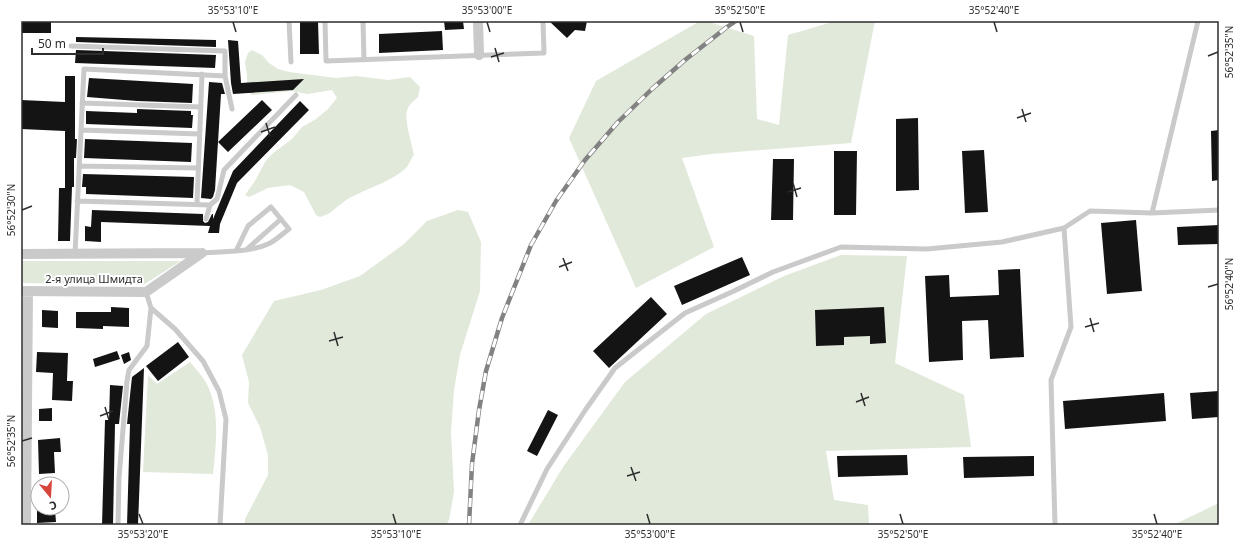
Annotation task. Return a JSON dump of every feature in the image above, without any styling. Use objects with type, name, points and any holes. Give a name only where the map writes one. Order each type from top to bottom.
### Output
[{"type":"street","points":[[478,21],[479,55]]},
{"type":"street","points":[[21,254],[202,253]]},
{"type":"street","name":"2-я улица Шмидта","points":[[24,291],[146,292],[202,253]]},
{"type":"street","points":[[24,291],[26,525]]},
{"type":"lane","points":[[289,21],[291,62]]},
{"type":"lane","points":[[325,21],[326,61],[544,52],[543,21]]},
{"type":"lane","points":[[363,21],[364,60]]},
{"type":"lane","points":[[1152,213],[1198,21]]},
{"type":"lane","points":[[71,46],[225,51],[225,76],[232,109]]},
{"type":"lane","points":[[75,254],[84,70],[225,76]]},
{"type":"lane","points":[[197,204],[202,74]]},
{"type":"lane","points":[[206,219],[210,205],[217,199],[224,170],[296,95]]},
{"type":"lane","points":[[82,103],[200,107]]},
{"type":"lane","points":[[81,130],[199,134]]},
{"type":"lane","points":[[79,166],[198,168]]},
{"type":"lane","points":[[77,201],[210,205]]},
{"type":"lane","points":[[202,253],[236,251],[245,250],[268,244],[289,229],[271,207],[248,226],[236,251]]},
{"type":"lane","points":[[520,525],[547,469],[615,368],[685,312],[773,272],[840,248],[927,249],[1002,242],[1064,228],[1090,212],[1152,213],[1219,210]]},
{"type":"lane","points":[[245,250],[281,219]]},
{"type":"lane","points":[[1055,525],[1051,380],[1070,327],[1064,228]]},
{"type":"lane","points":[[118,525],[119,478],[127,381],[129,370],[148,346],[151,308],[146,292]]},
{"type":"lane","points":[[151,308],[175,329],[204,361],[219,391],[226,419],[220,525]]},
{"type":"shaded area","points":[[700,21],[706,21],[754,36],[757,119],[779,125],[788,35],[836,21],[875,21],[851,143],[711,154],[682,158],[714,247],[636,288],[569,138],[596,81]]},
{"type":"shaded area","points":[[252,50],[262,55],[269,63],[278,69],[289,72],[336,78],[356,76],[388,80],[410,77],[420,87],[418,97],[411,103],[406,115],[414,155],[407,167],[391,179],[357,194],[330,213],[320,217],[316,215],[304,192],[290,185],[268,188],[249,197],[245,195],[255,181],[265,162],[272,154],[292,139],[302,127],[316,119],[328,109],[337,98],[332,90],[307,94],[292,91],[251,95],[247,86],[245,62],[248,53]]},
{"type":"shaded area","points":[[458,210],[468,212],[481,242],[480,291],[460,355],[454,390],[451,432],[454,492],[449,520],[446,525],[245,525],[245,519],[268,475],[268,455],[260,427],[248,403],[249,382],[242,355],[274,301],[321,290],[360,276],[404,244],[427,221]]},
{"type":"shaded area","points":[[841,255],[907,256],[895,363],[964,395],[971,447],[826,451],[834,500],[868,505],[869,525],[528,525],[563,467],[625,382],[706,314],[784,276]]},
{"type":"shaded area","points":[[21,261],[181,261],[143,285],[21,283]]},
{"type":"shaded area","points":[[190,362],[205,381],[213,402],[216,439],[213,474],[143,472],[148,375],[157,384]]},
{"type":"shaded area","points":[[1219,503],[1219,525],[1173,525]]},
{"type":"building","points":[[21,21],[51,21],[51,33],[21,33]]},
{"type":"building","points":[[300,21],[318,21],[319,54],[300,54]]},
{"type":"building","points":[[444,21],[463,21],[464,29],[445,30]]},
{"type":"building","points":[[549,21],[587,21],[585,31],[575,30],[567,38]]},
{"type":"building","points":[[442,31],[443,50],[379,53],[379,34]]},
{"type":"building","points":[[76,37],[216,40],[216,47],[76,42]]},
{"type":"building","points":[[228,40],[238,41],[241,83],[304,79],[293,90],[233,94]]},
{"type":"building","points":[[76,50],[216,55],[215,68],[75,63]]},
{"type":"building","points":[[65,76],[75,76],[75,139],[77,139],[76,158],[74,158],[74,187],[72,187],[70,241],[58,241],[59,188],[65,188],[65,131],[21,129],[21,100],[65,102]]},
{"type":"building","points":[[89,78],[193,84],[192,103],[87,97]]},
{"type":"building","points":[[209,82],[222,83],[225,94],[221,94],[215,190],[211,199],[201,198]]},
{"type":"building","points":[[262,100],[272,110],[228,152],[218,142]]},
{"type":"building","points":[[300,101],[309,110],[237,183],[220,224],[219,233],[208,233],[210,226],[101,222],[101,242],[85,241],[85,226],[91,227],[92,210],[203,214],[203,221],[205,223],[208,222],[213,214],[213,219],[233,171]]},
{"type":"building","points":[[137,109],[191,111],[191,115],[193,115],[192,128],[86,124],[86,111],[137,113]]},
{"type":"building","points":[[918,118],[919,190],[896,191],[896,119]]},
{"type":"building","points":[[1219,130],[1219,180],[1212,181],[1211,131]]},
{"type":"building","points":[[85,139],[192,143],[191,162],[84,158]]},
{"type":"building","points":[[984,150],[988,212],[965,213],[962,151]]},
{"type":"building","points":[[834,151],[857,151],[856,215],[834,215]]},
{"type":"building","points":[[773,159],[794,159],[793,220],[771,220]]},
{"type":"building","points":[[83,174],[194,177],[193,198],[86,194],[86,187],[82,187]]},
{"type":"building","points":[[1136,220],[1142,291],[1107,294],[1101,223]]},
{"type":"building","points":[[1219,225],[1219,244],[1178,245],[1177,227]]},
{"type":"building","points":[[742,257],[750,275],[682,305],[674,286]]},
{"type":"building","points":[[1020,269],[1024,357],[990,359],[988,320],[962,321],[963,360],[929,362],[925,276],[949,275],[950,297],[999,295],[998,270]]},
{"type":"building","points":[[651,297],[667,314],[609,368],[593,351]]},
{"type":"building","points":[[111,307],[129,308],[129,327],[103,326],[103,329],[76,328],[76,312],[111,312]]},
{"type":"building","points":[[884,307],[886,343],[870,344],[870,336],[844,337],[844,345],[816,346],[815,310]]},
{"type":"building","points":[[42,310],[58,311],[58,328],[42,327]]},
{"type":"building","points":[[178,342],[189,357],[158,381],[146,366]]},
{"type":"building","points":[[117,351],[120,359],[95,367],[93,359]]},
{"type":"building","points":[[37,352],[68,353],[67,381],[73,381],[72,401],[52,400],[53,373],[36,372]]},
{"type":"building","points":[[129,352],[131,360],[124,364],[121,355]]},
{"type":"building","points":[[144,368],[138,525],[127,525],[130,424],[127,424],[131,386],[132,377]]},
{"type":"building","points":[[110,385],[123,386],[119,424],[115,424],[113,525],[102,525],[105,420],[109,420]]},
{"type":"building","points":[[1219,391],[1219,417],[1192,419],[1190,393]]},
{"type":"building","points":[[1164,393],[1166,421],[1065,429],[1063,401]]},
{"type":"building","points":[[52,408],[52,421],[39,421],[39,409]]},
{"type":"building","points":[[548,410],[558,415],[537,456],[527,451]]},
{"type":"building","points":[[60,438],[61,452],[54,452],[55,473],[39,474],[38,440]]},
{"type":"building","points":[[907,455],[908,475],[838,477],[837,456]]},
{"type":"building","points":[[1034,456],[1034,476],[964,478],[963,457]]},
{"type":"building","points":[[37,516],[56,516],[56,522],[37,523]]},
{"type":"railway","points":[[469,525],[472,464],[486,371],[502,318],[531,245],[556,201],[585,160],[618,122],[685,60],[736,21]]}]
